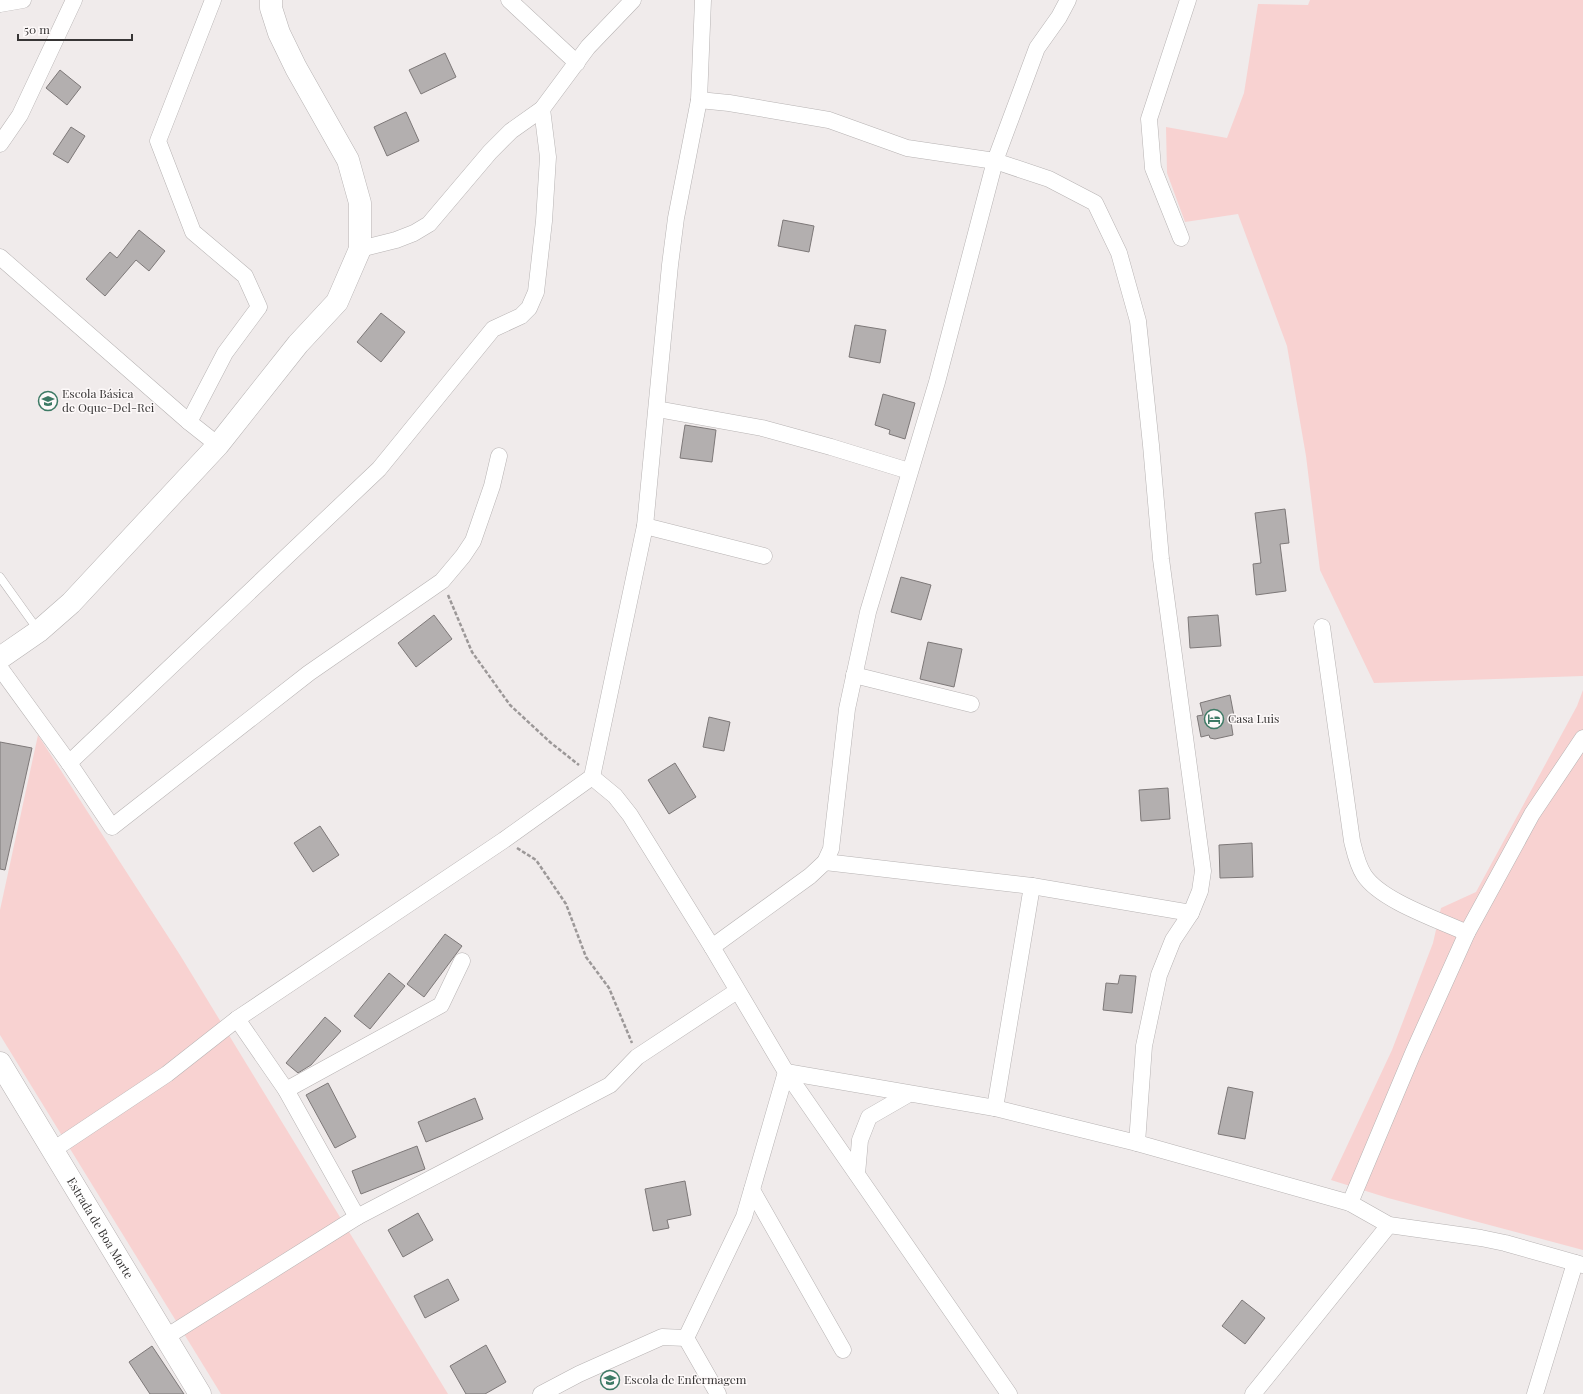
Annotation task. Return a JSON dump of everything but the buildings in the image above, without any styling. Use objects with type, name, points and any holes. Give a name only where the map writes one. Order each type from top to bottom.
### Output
[{"type":"main road","points":[[0,658],[39,631],[70,603],[218,445],[298,344],[337,302],[360,249],[360,203],[348,160],[296,68],[279,32],[271,8],[271,0]]},
{"type":"main road","name":"Estrada de Boa Morte","points":[[0,1063],[200,1394]]},
{"type":"street","points":[[0,4],[23,0]]},
{"type":"street","points":[[0,144],[20,114],[74,0]]},
{"type":"street","points":[[189,422],[225,353],[259,307],[245,276],[193,232],[158,141],[213,0]]},
{"type":"street","points":[[509,0],[577,63]]},
{"type":"street","points":[[360,249],[396,240],[414,233],[429,224],[490,152],[511,131],[542,109],[588,48],[633,0]]},
{"type":"street","points":[[53,1150],[166,1074],[237,1019],[504,840],[592,777],[645,526],[670,265],[676,218],[699,100],[702,0]]},
{"type":"street","points":[[712,947],[810,876],[825,862],[831,850],[847,709],[868,612],[909,471],[937,382],[995,161],[1037,48],[1059,17],[1068,0]]},
{"type":"street","points":[[1181,238],[1153,168],[1149,120],[1188,0]]},
{"type":"street","points":[[699,100],[729,103],[829,120],[906,148],[995,161],[1049,179],[1095,203],[1118,253],[1138,321],[1161,559],[1203,871],[1200,891],[1191,913],[1173,940],[1159,975],[1144,1046],[1137,1143]]},
{"type":"street","points":[[69,764],[379,469],[493,329],[521,316],[529,308],[536,292],[544,221],[548,164],[542,109]]},
{"type":"street","points":[[0,257],[189,422],[218,445]]},
{"type":"street","points":[[657,410],[762,428],[909,471]]},
{"type":"street","points":[[0,668],[112,827],[309,673],[442,581],[463,556],[473,541],[492,486],[499,456]]},
{"type":"street","points":[[645,526],[764,556]]},
{"type":"street","points":[[1322,627],[1352,841],[1356,860],[1365,876],[1381,892],[1401,903],[1467,933]]},
{"type":"street","points":[[854,675],[971,704]]},
{"type":"street","points":[[1350,1203],[1413,1053],[1467,933],[1532,814],[1583,738]]},
{"type":"street","points":[[592,777],[615,796],[630,815],[712,947],[786,1072],[1009,1394]]},
{"type":"street","points":[[825,862],[1032,886],[1191,913]]},
{"type":"street","points":[[995,1108],[1032,886]]},
{"type":"street","points":[[286,1090],[441,1005],[462,961]]},
{"type":"street","points":[[166,1337],[358,1217],[610,1085],[637,1057],[737,991]]},
{"type":"street","points":[[237,1019],[286,1090],[358,1217]]},
{"type":"street","points":[[786,1072],[995,1108],[1137,1143],[1350,1203],[1389,1225],[1481,1238],[1505,1243],[1579,1264],[1535,1394]]},
{"type":"street","points":[[686,1338],[744,1216],[786,1072]]},
{"type":"street","points":[[857,1174],[860,1140],[869,1117],[909,1094]]},
{"type":"street","points":[[752,1190],[843,1350]]},
{"type":"street","points":[[1253,1394],[1389,1225]]},
{"type":"street","points":[[541,1394],[579,1374],[662,1337],[686,1338]]},
{"type":"street","points":[[686,1338],[718,1394]]},
{"type":"lane","points":[[0,577],[39,631]]},
{"type":"path","points":[[442,581],[472,652],[510,705],[551,744],[578,764],[592,777]]},
{"type":"path","points":[[504,840],[536,860],[566,904],[586,957],[609,988],[637,1057]]},
{"type":"shaded area","points":[[1310,0],[1583,0],[1583,676],[1374,683],[1320,570],[1306,456],[1287,346],[1238,214],[1185,222],[1167,173],[1166,127],[1227,138],[1244,93],[1258,4],[1308,5]]},
{"type":"shaded area","points":[[1583,690],[1583,1250],[1388,1198],[1331,1180],[1392,1050],[1433,943],[1441,908],[1476,892],[1577,706]]},
{"type":"shaded area","points":[[38,735],[180,955],[448,1394],[221,1394],[0,1035],[0,910]]},
{"type":"place","name":"Escola Básica de Oque-Del-Rei","points":[[48,401]]},
{"type":"place","name":"Casa Luis","points":[[1214,719]]},
{"type":"place","name":"Escola de Enfermagem","points":[[610,1380]]}]
